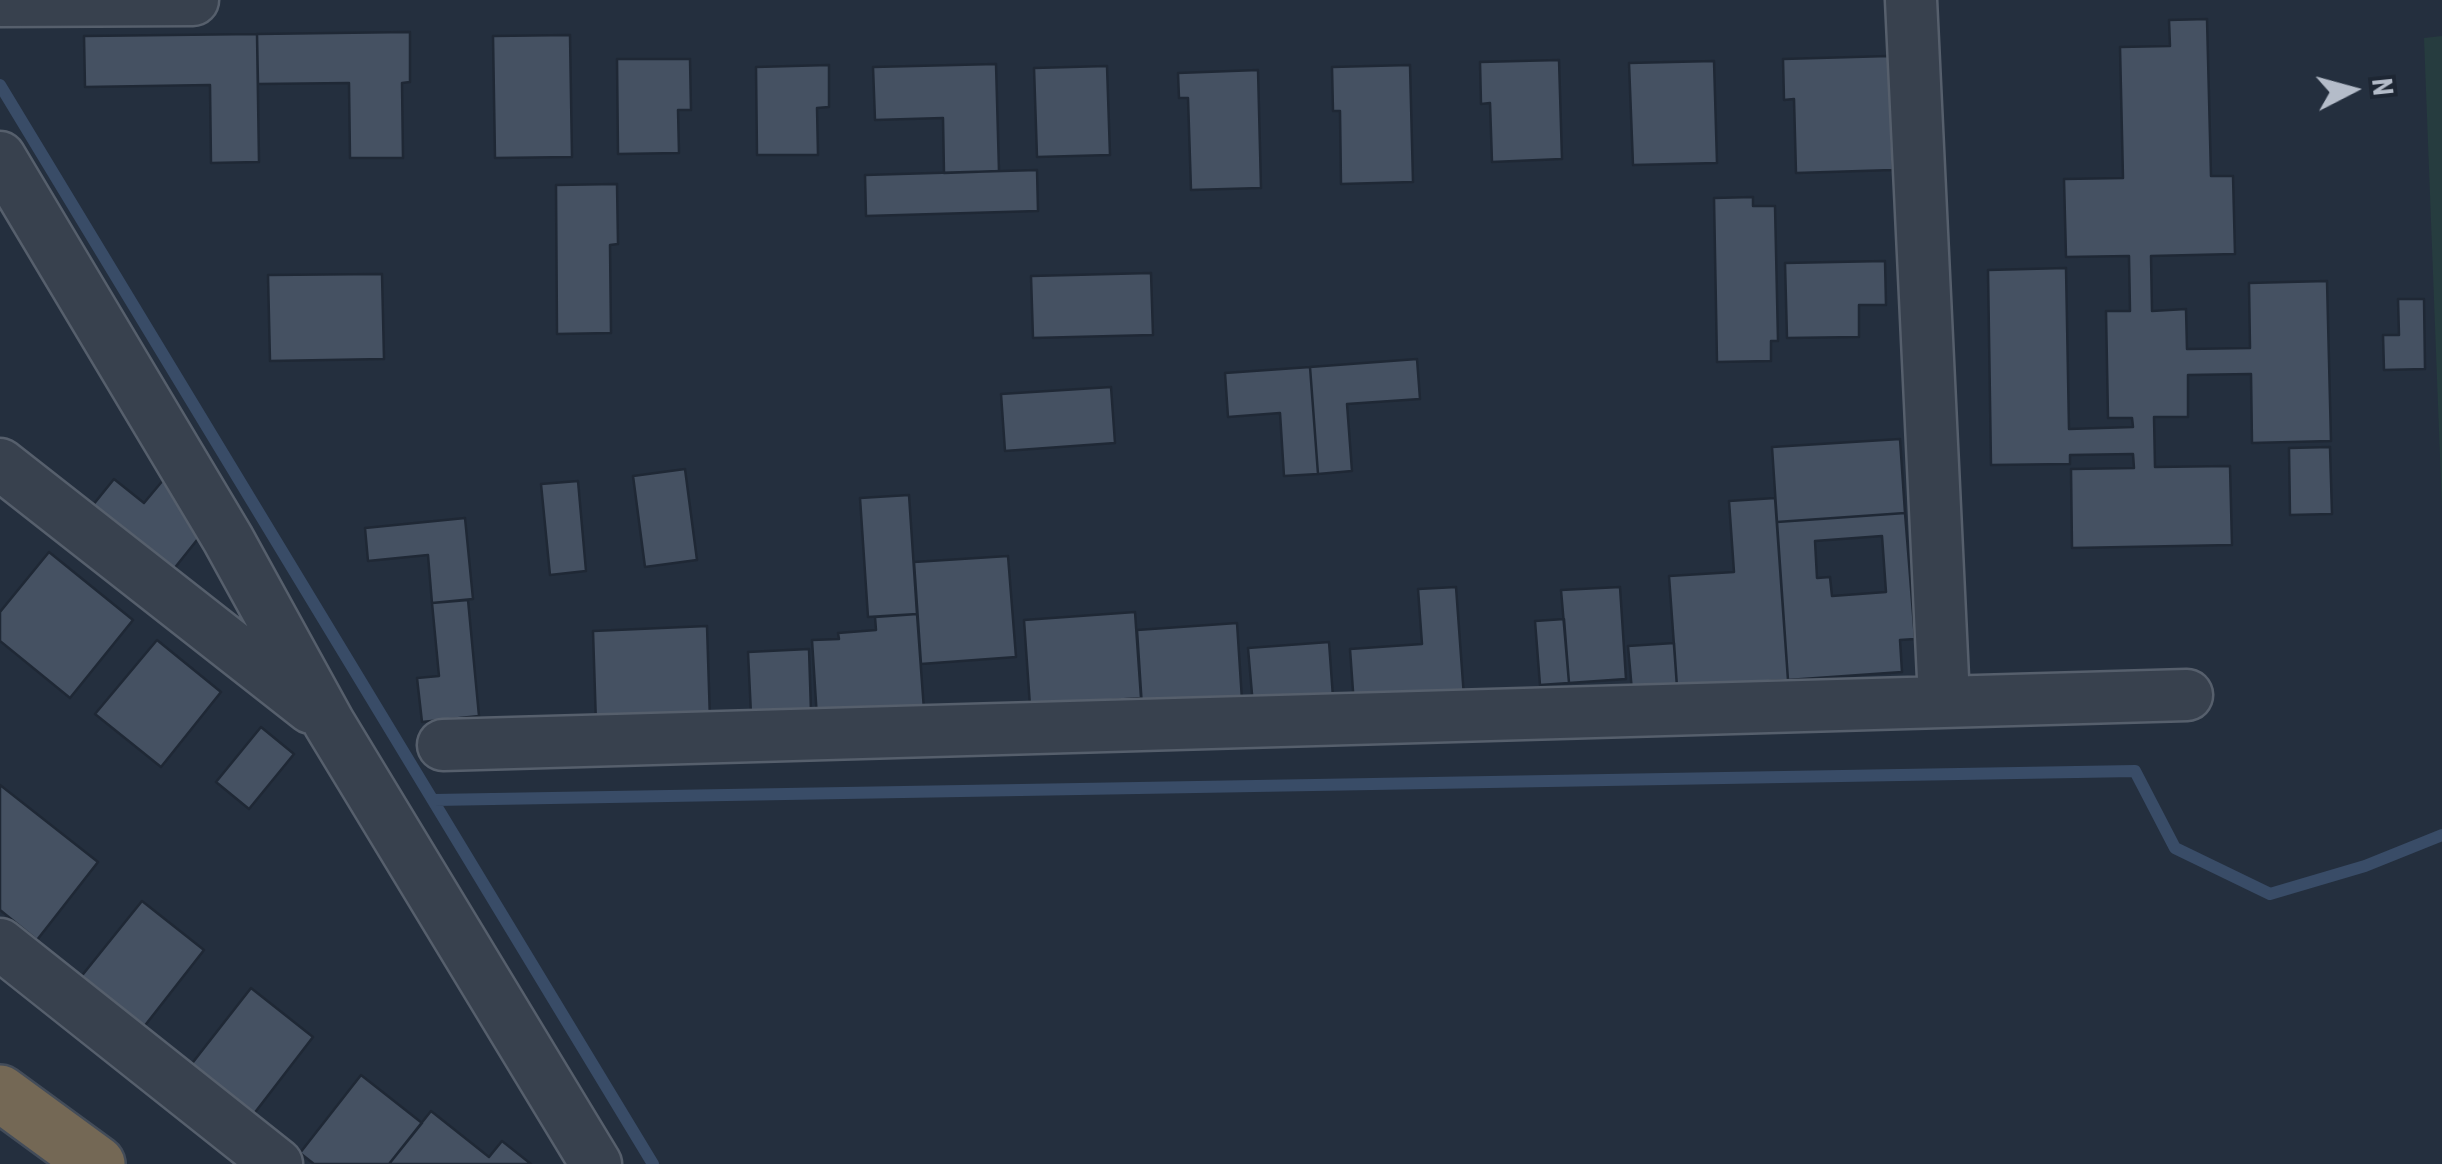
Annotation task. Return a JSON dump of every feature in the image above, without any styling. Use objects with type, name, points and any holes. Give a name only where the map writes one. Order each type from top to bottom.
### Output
[{"type":"highway","points":[[0,1092],[97,1164]]},
{"type":"street","points":[[0,1],[193,0]]},
{"type":"street","points":[[1911,0],[1944,699]]},
{"type":"street","points":[[0,157],[228,540],[328,722],[596,1164]]},
{"type":"street","points":[[0,464],[328,722]]},
{"type":"street","points":[[443,746],[1408,720],[1944,699],[2187,696]]},
{"type":"street","points":[[0,944],[278,1164]]},
{"type":"green space","points":[[2442,36],[2442,509],[2424,38]]},
{"type":"building","points":[[2207,19],[2211,176],[2233,176],[2235,254],[2151,256],[2152,311],[2186,309],[2187,349],[2250,348],[2249,283],[2327,281],[2331,441],[2252,443],[2251,374],[2188,375],[2188,417],[2154,417],[2155,467],[2230,466],[2232,545],[2072,548],[2071,469],[2134,468],[2133,454],[2070,455],[2070,464],[1991,465],[1988,270],[2066,268],[2069,429],[2133,427],[2132,418],[2108,418],[2106,311],[2130,311],[2129,256],[2066,257],[2064,179],[2123,178],[2120,47],[2170,46],[2169,20]]},
{"type":"building","points":[[410,32],[410,82],[402,83],[403,158],[350,158],[349,83],[258,84],[257,34]]},
{"type":"building","points":[[257,34],[259,162],[211,163],[210,85],[85,87],[84,36]]},
{"type":"building","points":[[570,35],[572,157],[495,158],[493,36]]},
{"type":"building","points":[[1889,56],[1893,170],[1796,173],[1794,99],[1784,100],[1783,59]]},
{"type":"building","points":[[617,59],[690,59],[691,110],[678,110],[679,153],[618,154]]},
{"type":"building","points":[[1559,60],[1562,159],[1492,162],[1490,103],[1481,104],[1480,62]]},
{"type":"building","points":[[1714,61],[1717,163],[1633,165],[1629,63]]},
{"type":"building","points":[[996,64],[999,171],[944,173],[943,118],[875,120],[873,67]]},
{"type":"building","points":[[829,65],[829,107],[817,108],[818,155],[757,155],[756,67]]},
{"type":"building","points":[[1410,65],[1413,182],[1341,184],[1340,111],[1333,111],[1332,67]]},
{"type":"building","points":[[1107,66],[1110,155],[1037,157],[1034,68]]},
{"type":"building","points":[[1258,70],[1261,188],[1191,190],[1188,98],[1179,98],[1178,73]]},
{"type":"building","points":[[1037,170],[1038,211],[866,216],[865,175]]},
{"type":"building","points":[[617,184],[618,244],[610,245],[611,333],[557,334],[556,185]]},
{"type":"building","points":[[1753,197],[1753,206],[1775,206],[1778,341],[1771,341],[1771,361],[1717,362],[1714,198]]},
{"type":"building","points":[[1885,261],[1886,305],[1859,305],[1859,337],[1787,338],[1785,263]]},
{"type":"building","points":[[1151,273],[1153,335],[1033,338],[1031,276]]},
{"type":"building","points":[[382,274],[384,359],[270,361],[268,275]]},
{"type":"building","points":[[2398,299],[2424,299],[2425,369],[2384,370],[2383,335],[2399,335]]},
{"type":"building","points":[[1417,359],[1420,399],[1347,404],[1352,471],[1318,474],[1310,367]]},
{"type":"building","points":[[1310,367],[1318,474],[1284,476],[1280,413],[1228,417],[1225,373]]},
{"type":"building","points":[[1111,387],[1115,443],[1005,451],[1001,394]]},
{"type":"building","points":[[1900,439],[1905,513],[1777,522],[1772,447]]},
{"type":"building","points":[[2330,447],[2332,514],[2290,515],[2289,448]]},
{"type":"building","points":[[685,469],[697,560],[645,567],[633,476]]},
{"type":"building","points":[[169,473],[205,530],[173,570],[93,505],[114,479],[144,503]]},
{"type":"building","points":[[578,481],[586,571],[550,575],[541,484]]},
{"type":"building","points":[[909,495],[917,614],[868,617],[860,498]]},
{"type":"building","points":[[1775,498],[1788,680],[1677,687],[1669,576],[1734,572],[1729,501]]},
{"type":"building","points":[[1905,513],[1915,639],[1900,640],[1902,672],[1788,680],[1777,522]],"holes":[[[1882,536],[1886,592],[1832,596],[1830,577],[1817,578],[1815,541]]]},
{"type":"building","points":[[465,518],[473,599],[432,603],[428,555],[368,561],[365,528]]},
{"type":"building","points":[[49,552],[133,620],[70,698],[0,641],[0,612]]},
{"type":"building","points":[[1008,556],[1016,657],[921,664],[914,562]]},
{"type":"building","points":[[1456,587],[1464,697],[1354,705],[1350,649],[1422,644],[1418,589]]},
{"type":"building","points":[[1620,587],[1626,679],[1569,683],[1561,590]]},
{"type":"building","points":[[468,600],[479,716],[422,722],[417,678],[439,676],[432,603]]},
{"type":"building","points":[[1135,612],[1141,698],[1030,706],[1024,620]]},
{"type":"building","points":[[917,614],[924,710],[817,718],[812,640],[839,639],[838,633],[876,630],[875,617]]},
{"type":"building","points":[[1564,619],[1569,683],[1540,685],[1535,621]]},
{"type":"building","points":[[1237,623],[1242,700],[1142,707],[1137,630]]},
{"type":"building","points":[[707,626],[710,720],[596,724],[593,631]]},
{"type":"building","points":[[157,640],[221,692],[161,767],[95,714]]},
{"type":"building","points":[[1329,642],[1334,711],[1254,717],[1248,648]]},
{"type":"building","points":[[1674,643],[1677,687],[1632,691],[1628,646]]},
{"type":"building","points":[[809,649],[811,712],[751,714],[748,652]]},
{"type":"building","points":[[261,727],[294,754],[249,809],[216,782]]},
{"type":"building","points":[[0,785],[98,862],[37,940],[0,910]]},
{"type":"building","points":[[142,901],[204,950],[143,1028],[80,978]]},
{"type":"building","points":[[251,988],[313,1037],[253,1115],[190,1066]]},
{"type":"building","points":[[361,1075],[422,1123],[389,1164],[314,1164],[300,1153]]},
{"type":"building","points":[[431,1111],[489,1157],[502,1141],[531,1164],[389,1164]]},
{"type":"waterway","points":[[0,85],[653,1164]]},
{"type":"waterway","points":[[434,800],[2135,771],[2175,848],[2270,894],[2365,866],[2442,835]]}]
